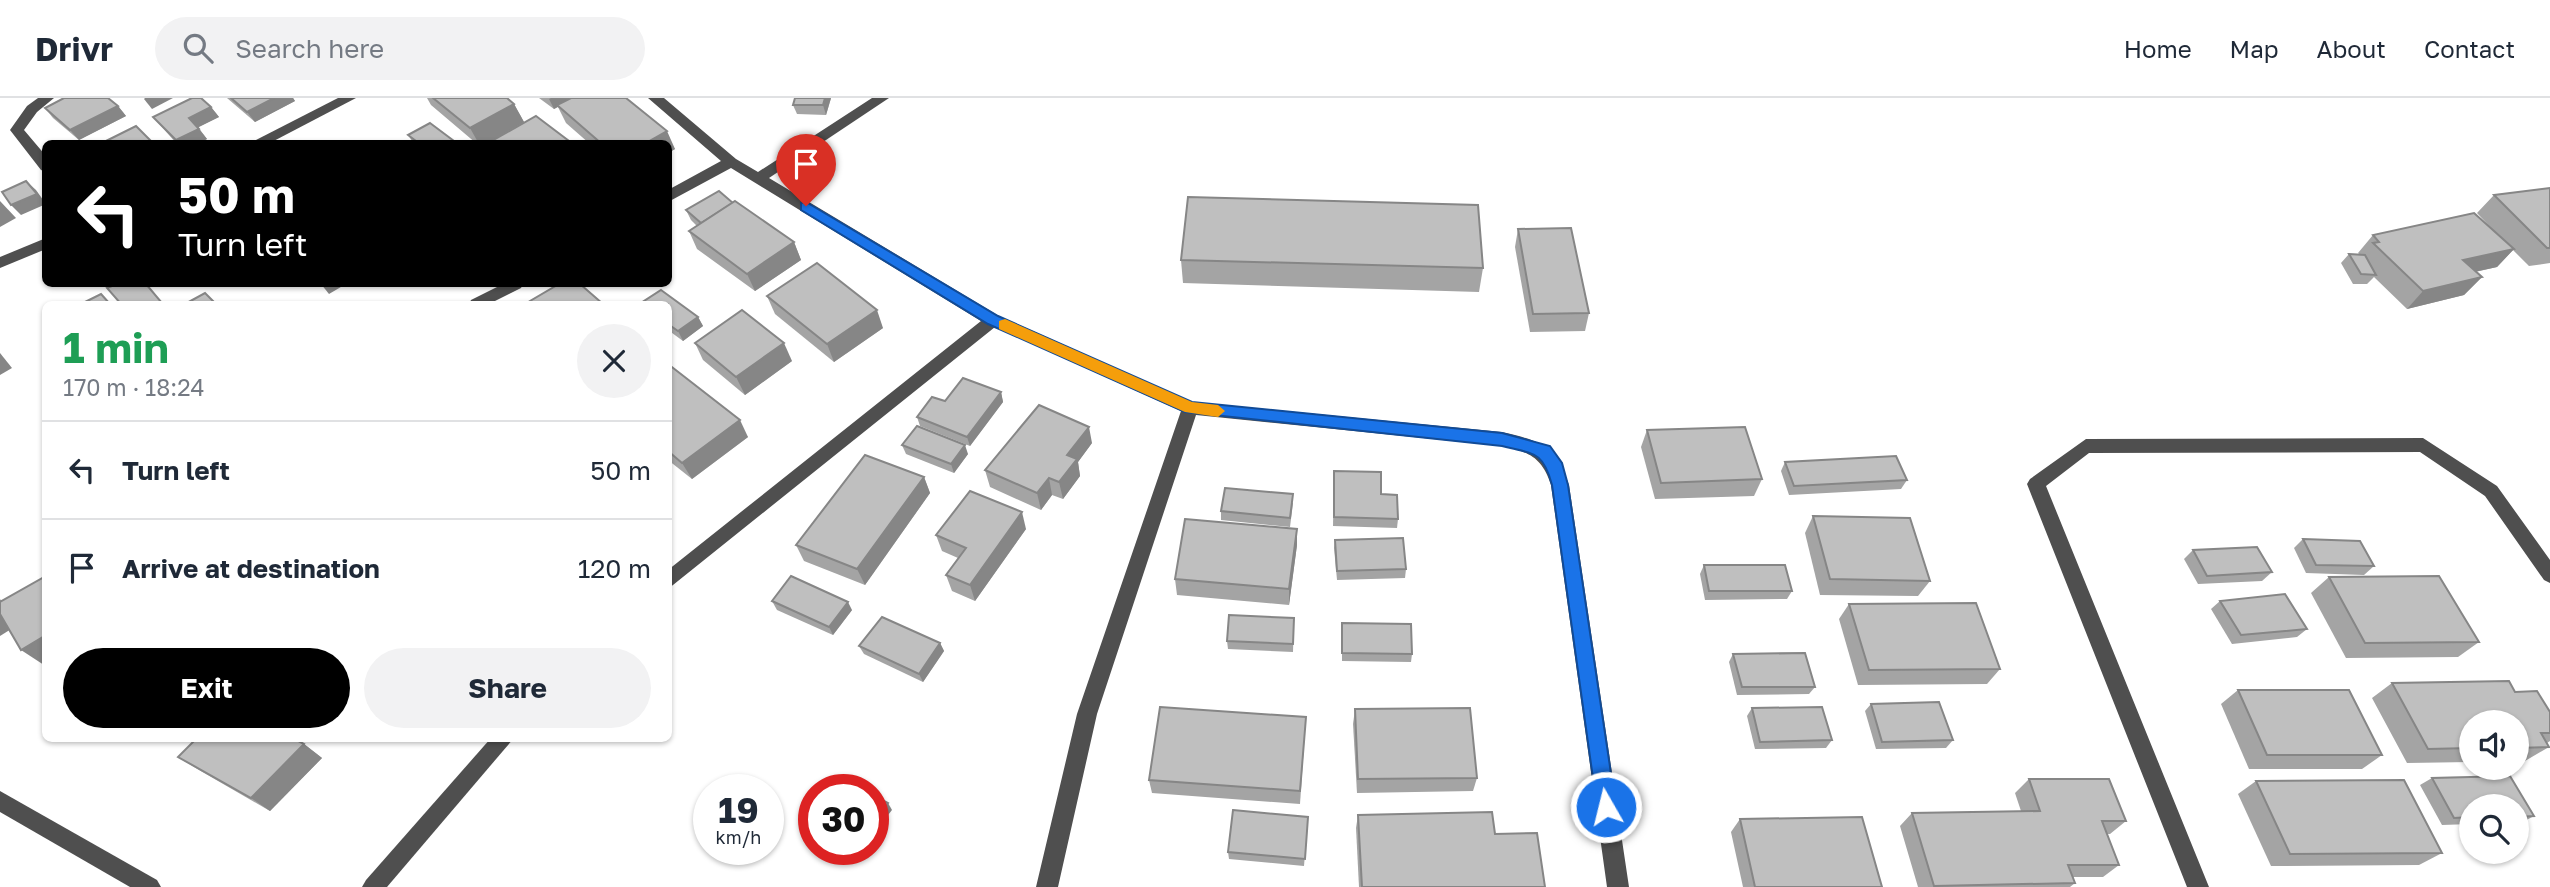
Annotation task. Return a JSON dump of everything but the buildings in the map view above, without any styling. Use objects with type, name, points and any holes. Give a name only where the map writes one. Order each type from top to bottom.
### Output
[{"type":"street","points":[[42,162],[17,130],[32,109],[47,98]]},
{"type":"street","points":[[263,140],[349,98]]},
{"type":"street","points":[[655,98],[731,163],[993,320],[1190,408],[1502,439],[1544,450],[1554,463],[1560,485],[1618,887]]},
{"type":"street","points":[[759,178],[882,98]]},
{"type":"street","points":[[672,195],[731,163]]},
{"type":"street","points":[[0,263],[42,245]]},
{"type":"street","points":[[483,301],[509,287]]},
{"type":"street","points":[[672,578],[993,320]]},
{"type":"street","points":[[1047,887],[1087,714],[1190,408]]},
{"type":"street","points":[[2198,887],[2036,484],[2086,446],[2423,445],[2491,491],[2550,575]]},
{"type":"street","points":[[373,887],[500,742]]},
{"type":"street","points":[[0,801],[150,887]]},
{"type":"slow traffic","points":[[1005,325],[1190,408],[1218,411]]},
{"type":"route","points":[[806,206],[993,320],[1190,408],[1502,439],[1544,450],[1554,463],[1560,485],[1606,807]]}]
